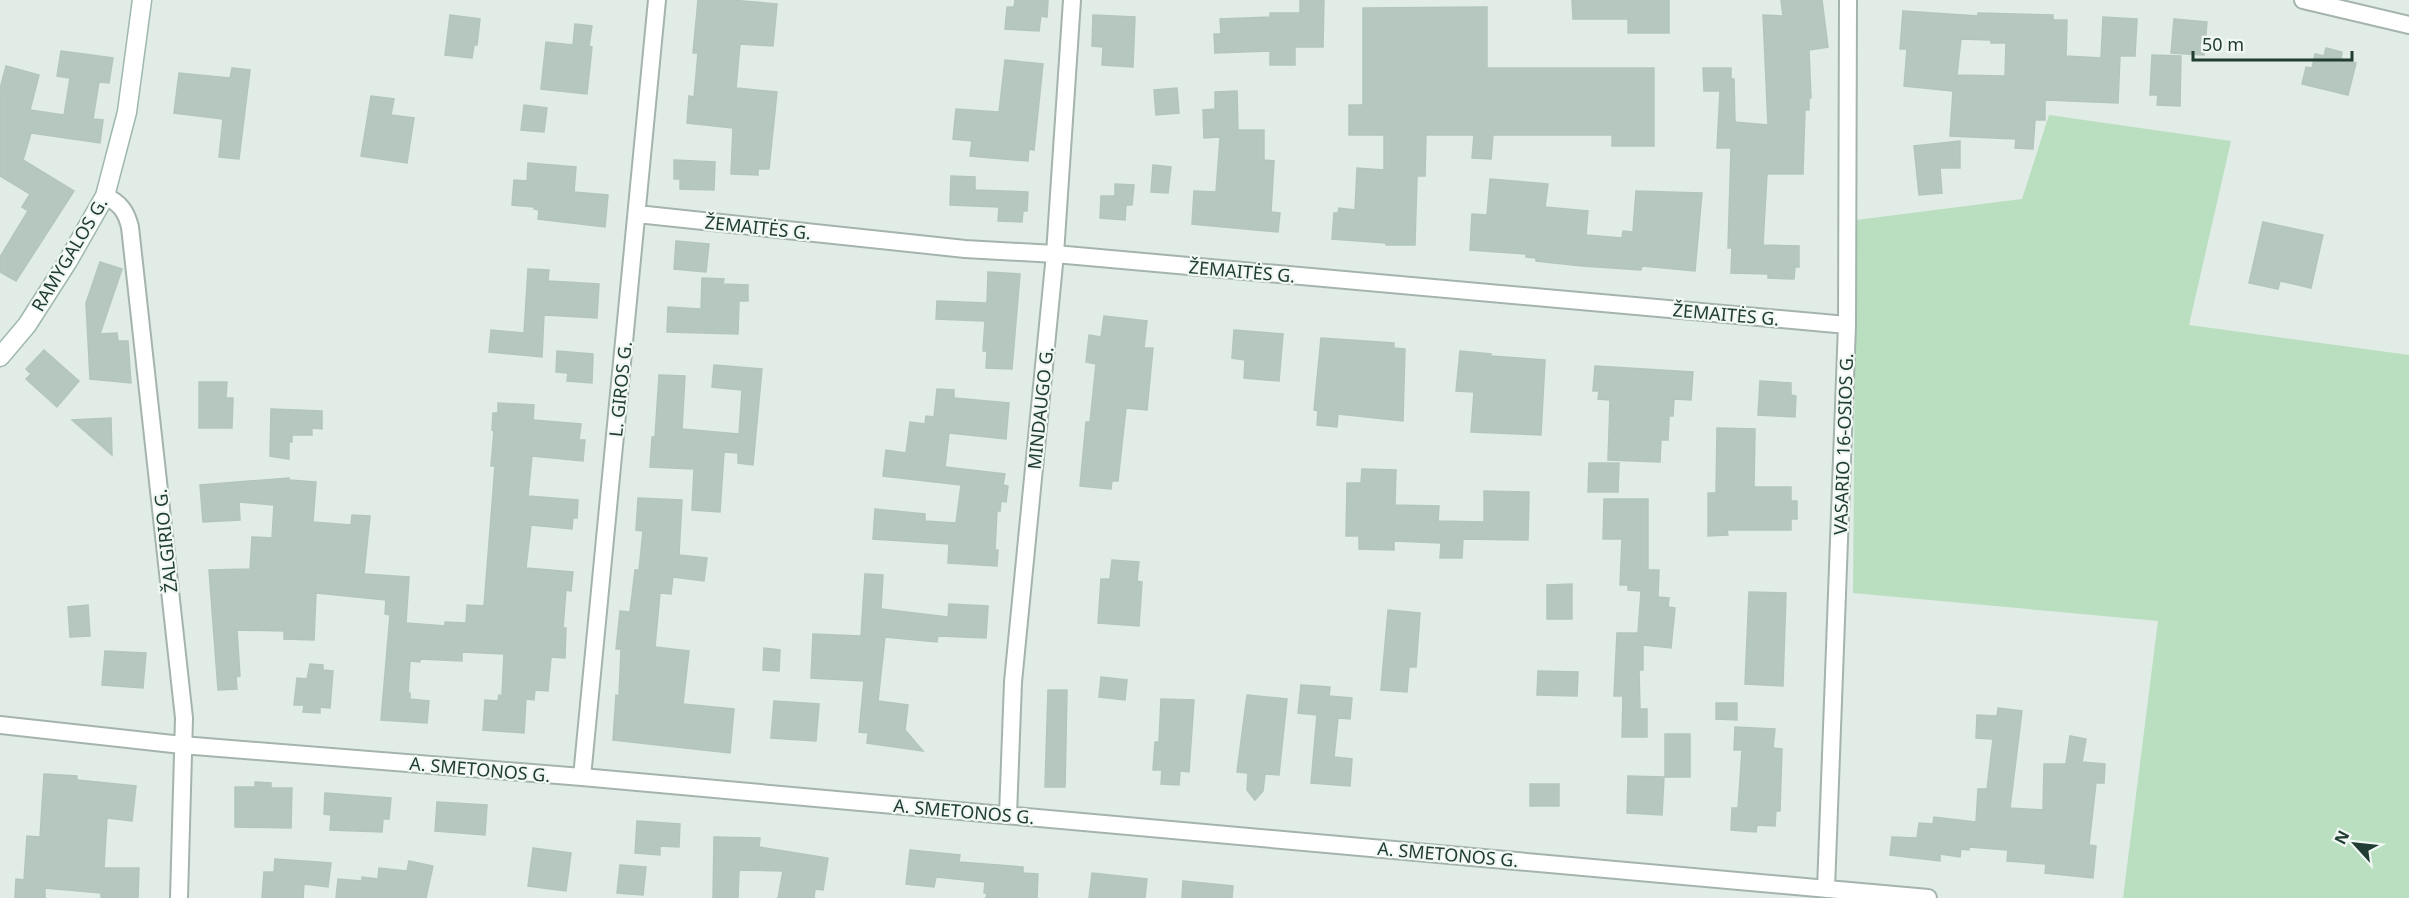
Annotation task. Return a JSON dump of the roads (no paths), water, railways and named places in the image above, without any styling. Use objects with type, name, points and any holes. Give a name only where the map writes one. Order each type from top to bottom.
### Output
[{"type":"main road","name":"RAMYGALOS G.","points":[[0,357],[27,325],[68,261],[105,196],[127,112],[142,0]]},
{"type":"street","name":"L. GIROS G.","points":[[582,777],[657,0]]},
{"type":"street","name":"MINDAUGO G.","points":[[1008,815],[1013,682],[1055,254],[1072,0]]},
{"type":"street","name":"VASARIO 16-OSIOS G.","points":[[1826,889],[1848,326],[1848,0]]},
{"type":"street","points":[[2303,0],[2409,25]]},
{"type":"street","name":"ŽALGIRIO G.","points":[[105,196],[116,201],[126,212],[130,227],[184,718],[179,898]]},
{"type":"street","name":"ŽEMAITĖS G.","points":[[637,214],[965,249],[1055,254],[1848,326]]},
{"type":"street","name":"A. SMETONOS G.","points":[[0,725],[182,745],[582,777],[1928,898]]}]
